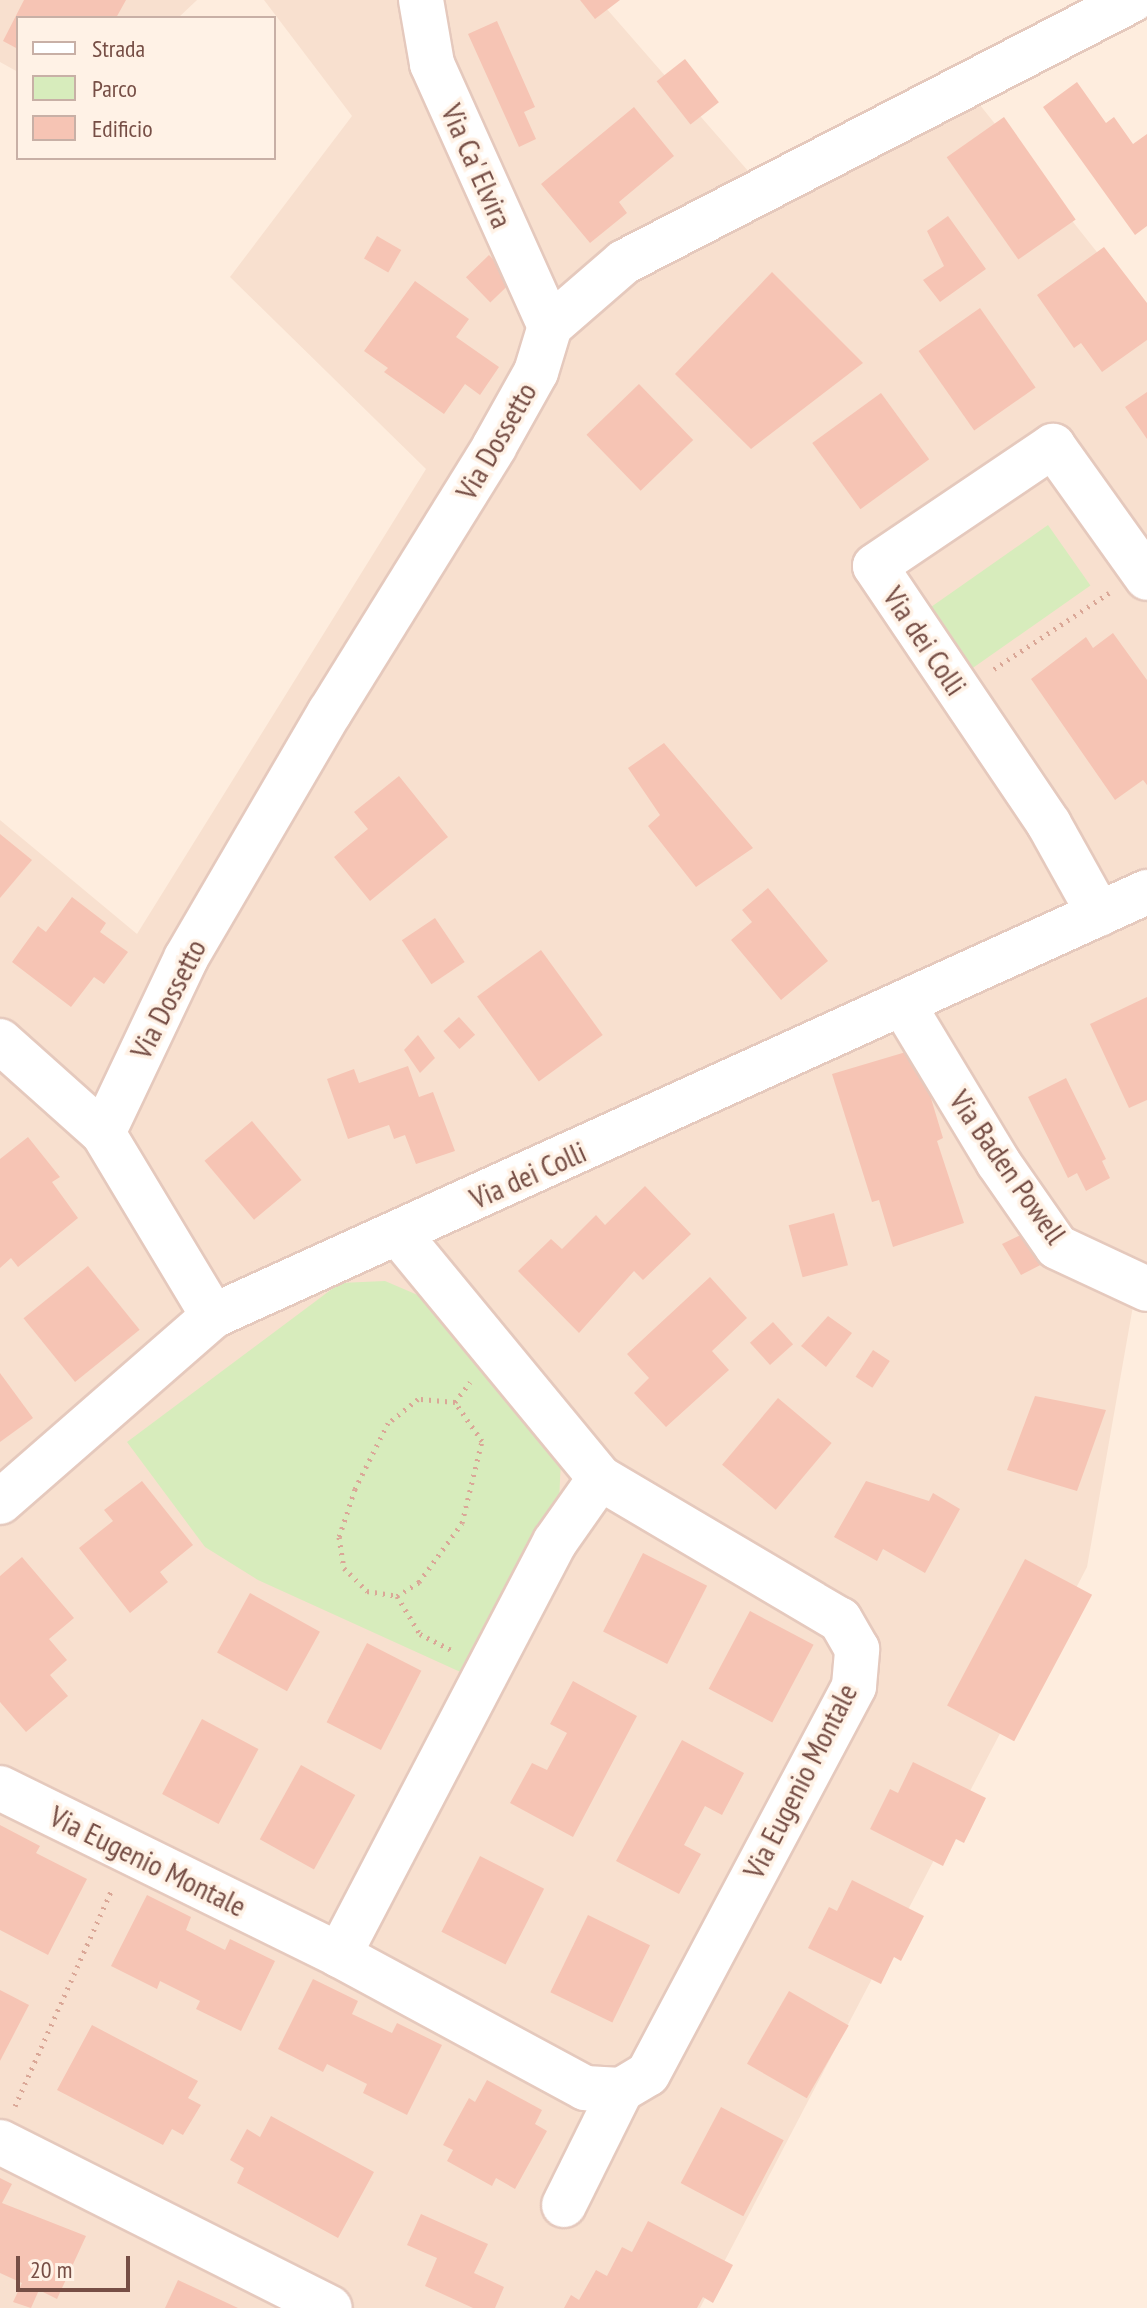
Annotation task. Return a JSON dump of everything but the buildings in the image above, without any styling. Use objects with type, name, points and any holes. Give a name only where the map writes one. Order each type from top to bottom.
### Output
[{"type":"street","name":"Via Ca' Elvira","points":[[421,0],[432,64],[550,326]]},
{"type":"street","points":[[550,326],[624,262],[1132,0]]},
{"type":"street","name":"Via Dossetto","points":[[103,1133],[186,958],[330,712],[494,447],[536,372],[550,326]]},
{"type":"street","name":"Via dei Colli","points":[[1099,914],[1049,824],[875,566],[1053,446],[1145,575]]},
{"type":"street","name":"Via dei Colli","points":[[0,1502],[213,1316],[904,1006],[1147,892]]},
{"type":"street","name":"Via Baden Powell","points":[[904,1006],[998,1162],[1057,1247],[1147,1289]]},
{"type":"street","points":[[0,1041],[103,1133],[213,1316]]},
{"type":"street","name":"Via Eugenio Montale","points":[[0,1788],[603,2089],[648,2074],[854,1686],[857,1649],[840,1620],[600,1478],[399,1234]]},
{"type":"street","points":[[339,1955],[555,1542],[600,1478]]},
{"type":"street","name":"Via Eugenio Montale","points":[[564,2205],[603,2089]]},
{"type":"street","points":[[6,2127],[330,2308]]},
{"type":"path","points":[[960,692],[1145,575]]},
{"type":"path","points":[[455,1402],[494,1349]]},
{"type":"path","points":[[418,1399],[455,1402],[482,1441],[478,1475],[462,1523],[419,1582],[397,1596],[367,1591],[344,1568],[339,1537],[355,1489],[388,1423],[418,1399]]},
{"type":"path","points":[[397,1596],[420,1634],[488,1669]]},
{"type":"path","points":[[6,2127],[129,1851]]},
{"type":"shaded area","points":[[0,0],[197,0],[180,16],[16,16],[16,71],[0,62]]},
{"type":"shaded area","points":[[264,0],[599,0],[769,195],[972,95],[1147,315],[1147,1308],[1133,1306],[1087,1567],[700,2308],[0,2308],[0,820],[137,934],[426,469],[230,277],[352,116]]},
{"type":"green space","points":[[1048,525],[1090,586],[972,669],[929,608]]},
{"type":"green space","points":[[385,1281],[420,1296],[561,1458],[559,1503],[467,1675],[258,1580],[205,1547],[127,1442],[340,1283]]}]
